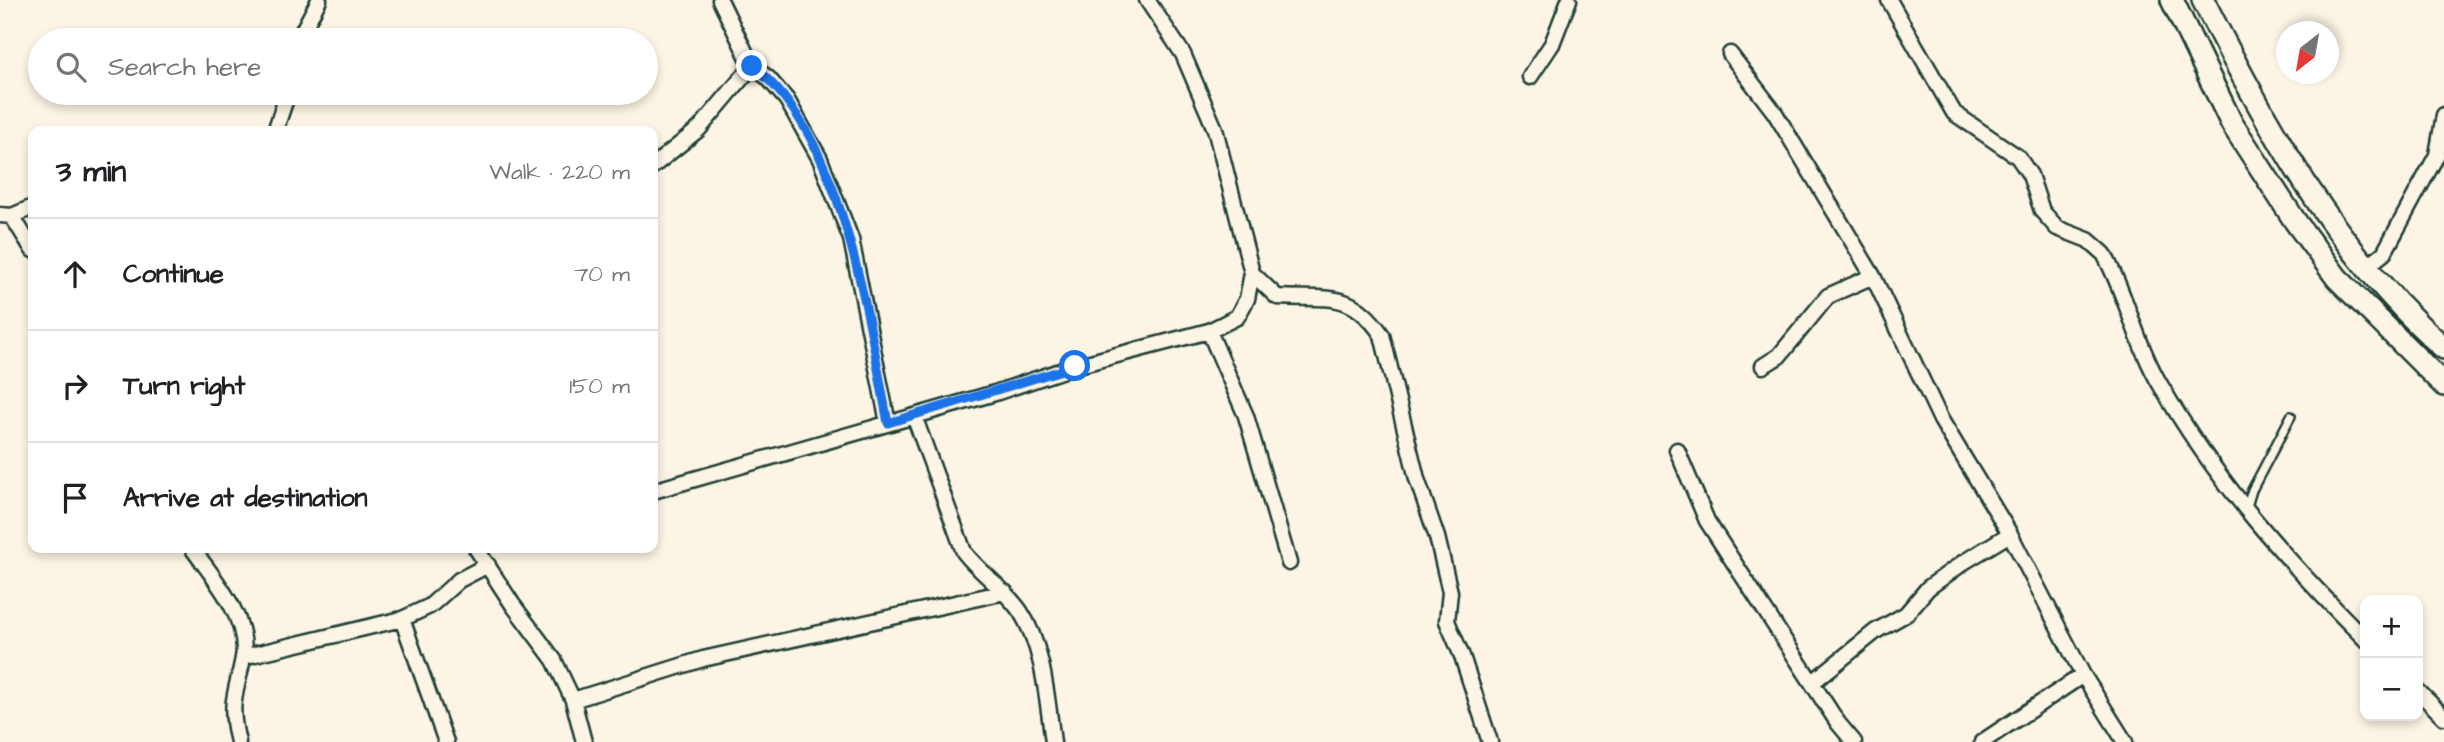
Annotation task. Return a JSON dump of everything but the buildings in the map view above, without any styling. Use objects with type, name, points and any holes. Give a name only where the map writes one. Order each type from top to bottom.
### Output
[{"type":"street","points":[[304,28],[319,0]]},
{"type":"street","points":[[720,0],[752,66],[768,78],[787,100],[820,159],[852,239],[888,423]]},
{"type":"street","points":[[658,490],[914,416],[1075,366],[1209,331],[1237,317],[1247,299],[1252,273],[1215,129],[1183,54],[1147,0]]},
{"type":"street","points":[[1530,78],[1552,44],[1569,0]]},
{"type":"street","points":[[1889,0],[1954,113],[2018,157],[2030,175],[2042,211],[2057,228],[2088,240],[2104,254],[2160,386],[2246,510],[2295,570],[2360,634]]},
{"type":"street","points":[[2172,0],[2232,124],[2295,221],[2337,278],[2444,385]]},
{"type":"street","points":[[2203,0],[2260,113],[2316,202],[2366,267],[2444,348]]},
{"type":"street","points":[[1730,54],[1775,113],[1873,276],[1941,420],[2010,534],[2083,675],[2125,742]]},
{"type":"street","points":[[658,162],[699,129],[752,66]]},
{"type":"street","points":[[277,126],[284,105]]},
{"type":"street","points":[[2366,267],[2384,253],[2437,155],[2444,115]]},
{"type":"street","points":[[28,208],[6,215],[28,244]]},
{"type":"street","points":[[1252,273],[1277,297],[1349,300],[1371,319],[1382,335],[1417,479],[1440,548],[1450,592],[1447,621],[1462,656],[1490,742]]},
{"type":"street","points":[[1763,366],[1779,356],[1828,296],[1873,276]]},
{"type":"street","points":[[1209,331],[1247,416],[1289,563]]},
{"type":"street","points":[[914,416],[964,552],[976,569],[1005,592],[1021,613],[1031,635],[1041,668],[1053,742]]},
{"type":"street","points":[[1677,450],[1707,521],[1838,723],[1854,742]]},
{"type":"street","points":[[1813,682],[1877,631],[1906,614],[1937,582],[2010,534]]},
{"type":"street","points":[[196,553],[222,590],[240,627],[243,657],[232,695],[238,742]]},
{"type":"street","points":[[480,553],[513,605],[554,660],[573,700],[584,742]]},
{"type":"street","points":[[243,657],[402,619],[430,606],[459,580],[488,565]]},
{"type":"street","points":[[573,700],[703,659],[1005,592]]},
{"type":"street","points":[[402,619],[446,742]]},
{"type":"street","points":[[1982,742],[2083,675]]},
{"type":"street","points":[[2423,696],[2444,717]]},
{"type":"lane","points":[[2246,510],[2252,490],[2291,416]]},
{"type":"route","points":[[752,66],[768,78],[787,100],[820,159],[852,239],[888,423],[995,393],[1075,366]]}]
